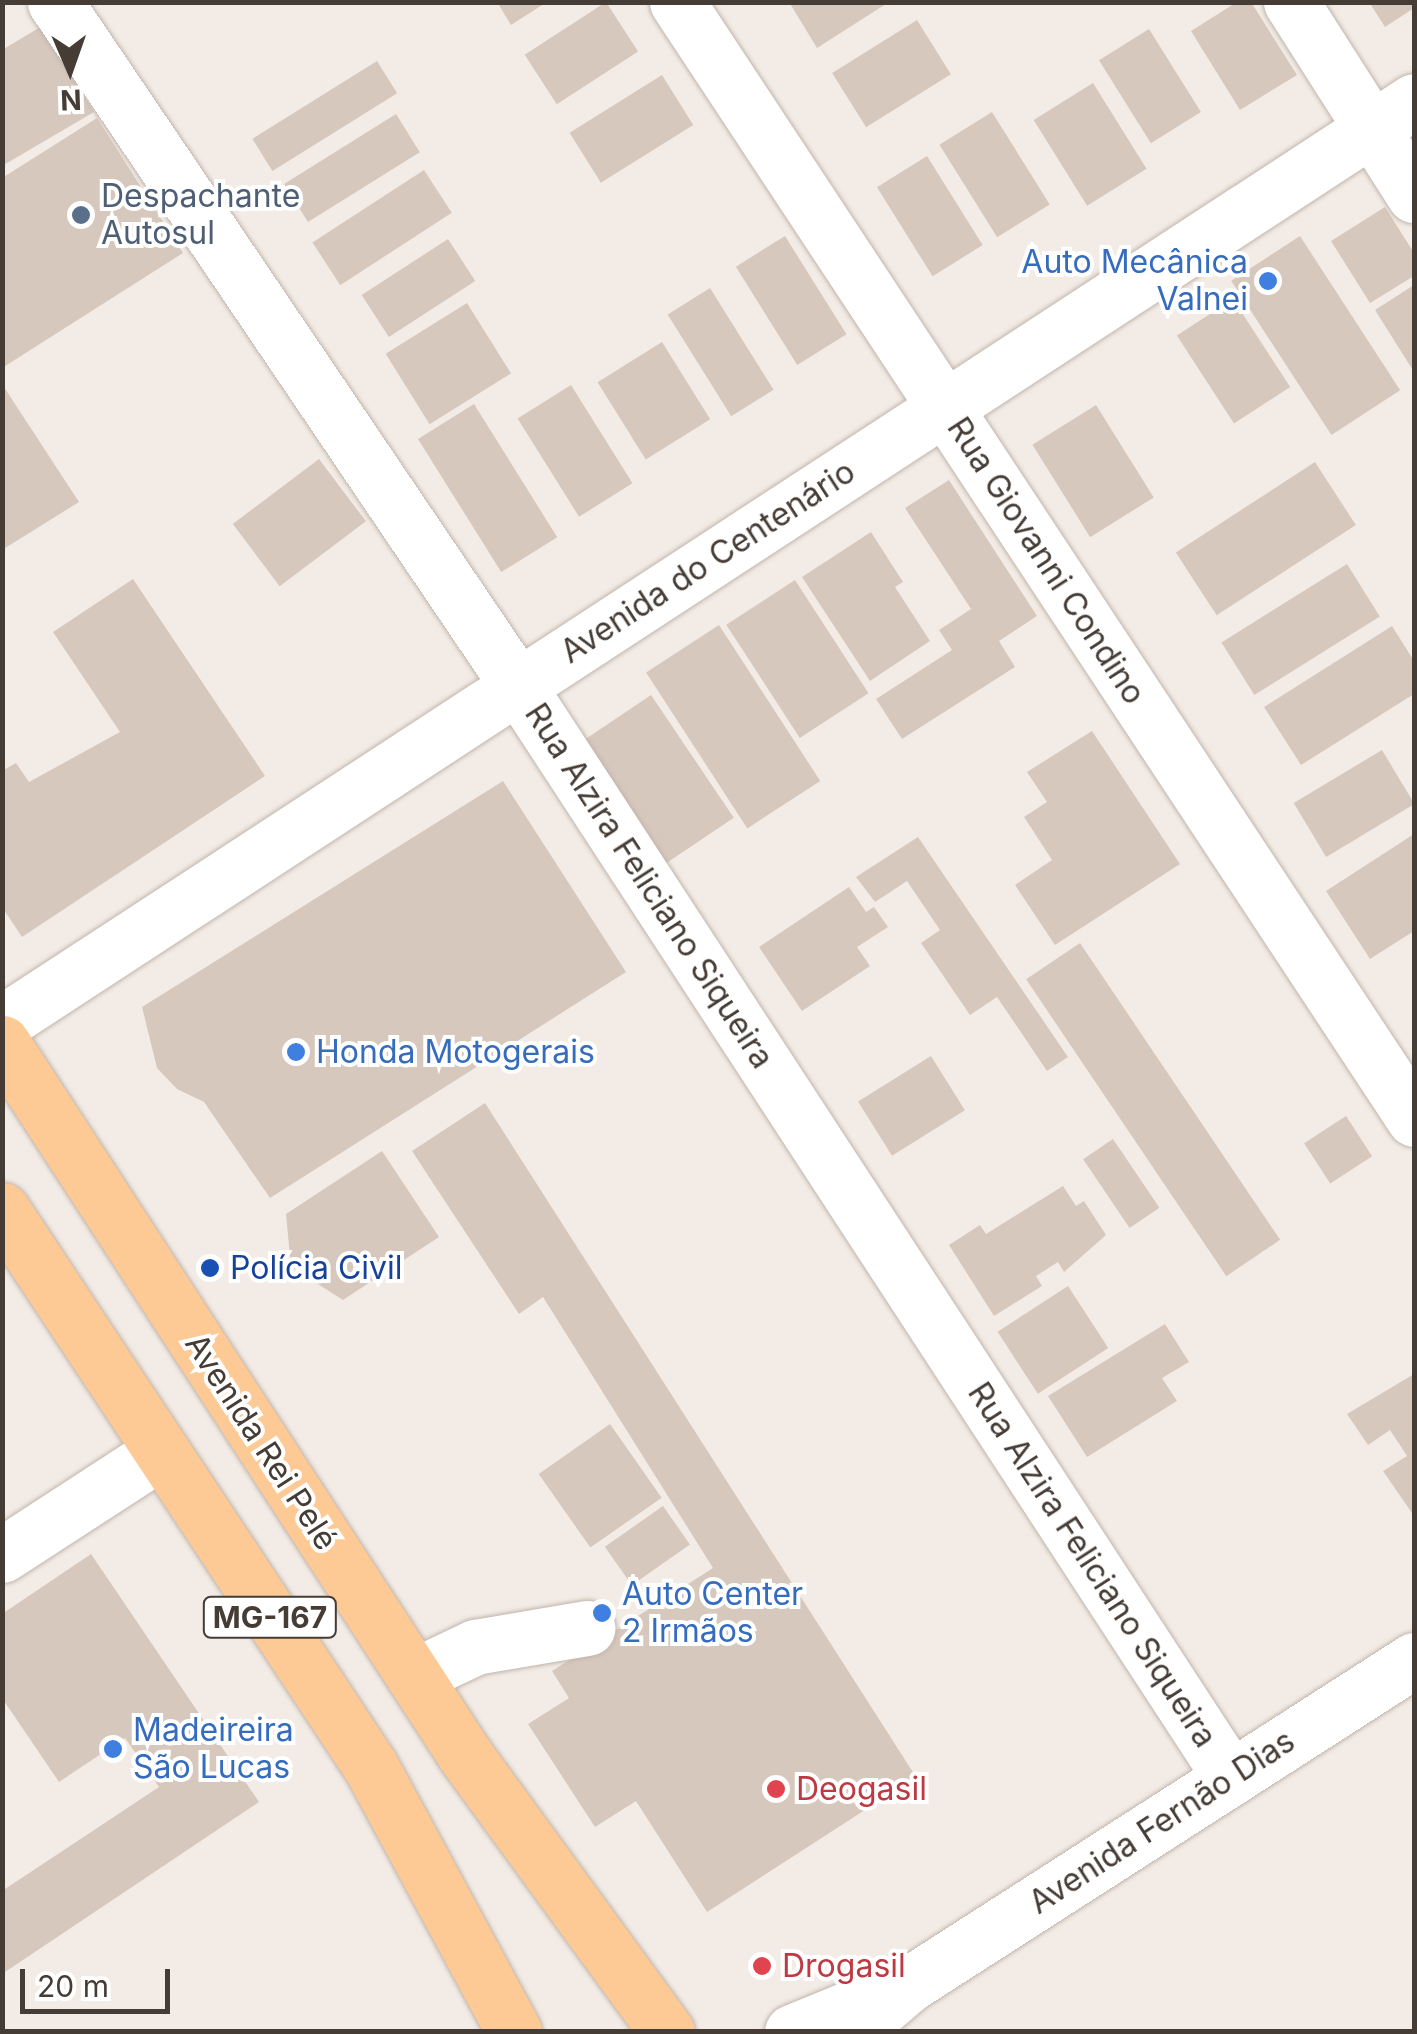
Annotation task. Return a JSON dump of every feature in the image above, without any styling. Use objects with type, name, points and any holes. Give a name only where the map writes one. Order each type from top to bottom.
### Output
[{"type":"main road","name":"Avenida Rei Pelé","points":[[2,1043],[414,1676],[667,2032]]},
{"type":"main road","name":"MG-167","points":[[2,1210],[370,1767],[514,2032]]},
{"type":"street","name":"Rua Alzira Feliciano Siqueira","points":[[55,2],[518,686],[1231,1778]]},
{"type":"street","name":"Rua Giovanni Condino","points":[[677,2],[1414,1119]]},
{"type":"street","points":[[1292,2],[1393,114],[1414,194]]},
{"type":"street","name":"Avenida do Centenário","points":[[2,1023],[1393,114]]},
{"type":"street","points":[[2,1555],[160,1453]]},
{"type":"street","points":[[414,1676],[474,1647],[588,1628]]},
{"type":"street","name":"Avenida Fernão Dias","points":[[853,2032],[908,1985],[1414,1660]]},
{"type":"street","name":"Avenida Fernão Dias","points":[[792,2032],[908,1985]]},
{"type":"building","points":[[497,2],[547,2],[511,25]]},
{"type":"building","points":[[606,2],[638,51],[557,104],[525,55]]},
{"type":"building","points":[[789,2],[889,2],[817,48]]},
{"type":"building","points":[[1237,2],[1251,2],[1297,75],[1240,110],[1191,31]]},
{"type":"building","points":[[1369,2],[1414,2],[1414,8],[1385,27]]},
{"type":"building","points":[[917,20],[951,74],[866,127],[832,73]]},
{"type":"building","points":[[42,26],[94,112],[2,166],[2,50]]},
{"type":"building","points":[[1149,29],[1201,112],[1151,143],[1099,60]]},
{"type":"building","points":[[377,61],[397,93],[272,171],[252,139]]},
{"type":"building","points":[[662,75],[693,125],[601,183],[570,133]]},
{"type":"building","points":[[1093,83],[1147,169],[1087,206],[1034,120]]},
{"type":"building","points":[[992,112],[1050,204],[997,237],[939,145]]},
{"type":"building","points":[[396,114],[420,152],[308,222],[284,184]]},
{"type":"building","name":"Despachante Autosul","points":[[97,118],[183,253],[2,368],[2,178]]},
{"type":"building","points":[[927,156],[983,245],[933,276],[877,187]]},
{"type":"building","points":[[424,170],[452,213],[340,285],[312,242]]},
{"type":"building","points":[[1385,207],[1414,253],[1414,276],[1370,303],[1331,241]]},
{"type":"building","points":[[785,236],[846,334],[797,365],[736,267]]},
{"type":"building","points":[[1300,236],[1400,390],[1331,435],[1231,281]]},
{"type":"building","points":[[448,239],[475,281],[389,337],[362,295]]},
{"type":"building","points":[[1414,285],[1414,372],[1375,310]]},
{"type":"building","points":[[710,288],[774,390],[731,416],[668,314]]},
{"type":"building","points":[[1233,299],[1290,387],[1234,424],[1177,335]]},
{"type":"building","points":[[467,303],[511,373],[430,424],[386,354]]},
{"type":"building","points":[[662,342],[710,419],[646,459],[598,382]]},
{"type":"building","points":[[2,384],[79,502],[2,550]]},
{"type":"building","points":[[571,385],[632,483],[579,517],[518,418]]},
{"type":"building","points":[[474,404],[557,537],[501,572],[418,439]]},
{"type":"building","points":[[1096,405],[1154,497],[1090,537],[1032,445]]},
{"type":"building","points":[[319,459],[366,521],[280,586],[233,524]]},
{"type":"building","points":[[1315,462],[1356,525],[1217,615],[1176,552]]},
{"type":"building","points":[[949,480],[1037,616],[999,641],[1015,667],[902,739],[876,699],[952,650],[939,630],[971,609],[905,508]]},
{"type":"building","points":[[871,532],[903,582],[895,587],[930,641],[870,681],[802,577]]},
{"type":"building","points":[[1347,564],[1380,617],[1254,695],[1221,642]]},
{"type":"building","points":[[133,579],[265,776],[22,937],[2,907],[2,771],[16,763],[29,782],[120,732],[53,632]]},
{"type":"building","points":[[795,580],[869,693],[800,738],[726,625]]},
{"type":"building","points":[[719,625],[820,781],[747,828],[646,672]]},
{"type":"building","points":[[1392,626],[1414,661],[1414,694],[1301,765],[1264,707]]},
{"type":"building","points":[[651,695],[734,818],[666,864],[583,741]]},
{"type":"building","points":[[1092,731],[1180,864],[1055,945],[1015,885],[1052,860],[1024,817],[1047,802],[1027,772]]},
{"type":"building","points":[[1382,750],[1414,804],[1326,857],[1294,803]]},
{"type":"building","points":[[503,781],[626,972],[270,1198],[204,1102],[177,1089],[157,1068],[142,1007]]},
{"type":"building","points":[[1414,834],[1414,931],[1370,959],[1326,891]]},
{"type":"building","points":[[918,837],[1068,1057],[1047,1071],[997,997],[970,1015],[921,943],[940,930],[907,881],[875,902],[856,877]]},
{"type":"building","points":[[849,887],[866,912],[874,907],[888,927],[857,947],[870,966],[802,1011],[759,947]]},
{"type":"building","points":[[1080,943],[1280,1240],[1226,1276],[1026,979]]},
{"type":"building","points":[[931,1056],[965,1110],[892,1156],[858,1102]]},
{"type":"building","points":[[485,1103],[916,1777],[707,1912],[636,1801],[595,1827],[528,1724],[569,1698],[552,1671],[713,1568],[543,1297],[519,1314],[412,1151]]},
{"type":"building","points":[[1346,1116],[1372,1156],[1330,1183],[1304,1143]]},
{"type":"building","points":[[1113,1139],[1159,1208],[1130,1228],[1083,1159]]},
{"type":"building","points":[[382,1151],[439,1237],[343,1300],[291,1267],[286,1214]]},
{"type":"building","points":[[1063,1186],[1076,1206],[1084,1201],[1106,1235],[1064,1272],[1058,1262],[1036,1276],[1042,1286],[994,1316],[949,1245],[980,1225],[986,1234]]},
{"type":"building","points":[[1068,1286],[1108,1348],[1038,1394],[998,1332]]},
{"type":"building","points":[[1165,1324],[1189,1362],[1162,1378],[1177,1401],[1087,1457],[1048,1396]]},
{"type":"building","points":[[1414,1374],[1414,1516],[1383,1471],[1407,1456],[1390,1430],[1368,1445],[1347,1414]]},
{"type":"building","points":[[610,1424],[662,1498],[590,1548],[539,1474]]},
{"type":"building","points":[[663,1506],[690,1545],[632,1585],[605,1547]]},
{"type":"building","points":[[91,1554],[259,1802],[2,1974],[2,1891],[159,1787],[125,1738],[59,1782],[2,1698],[2,1614]]},
{"type":"place","name":"Despachante Autosul","points":[[81,215]]},
{"type":"place","name":"Auto Mecânica Valnei","points":[[1268,281]]},
{"type":"place","name":"Honda Motogerais","points":[[296,1052]]},
{"type":"place","name":"Polícia Civil","points":[[210,1268]]},
{"type":"place","name":"Auto Center 2 Irmãos","points":[[602,1613]]},
{"type":"place","name":"Madeireira São Lucas","points":[[113,1749]]},
{"type":"place","name":"Deogasil","points":[[776,1789]]},
{"type":"place","name":"Drogasil","points":[[762,1966]]}]
